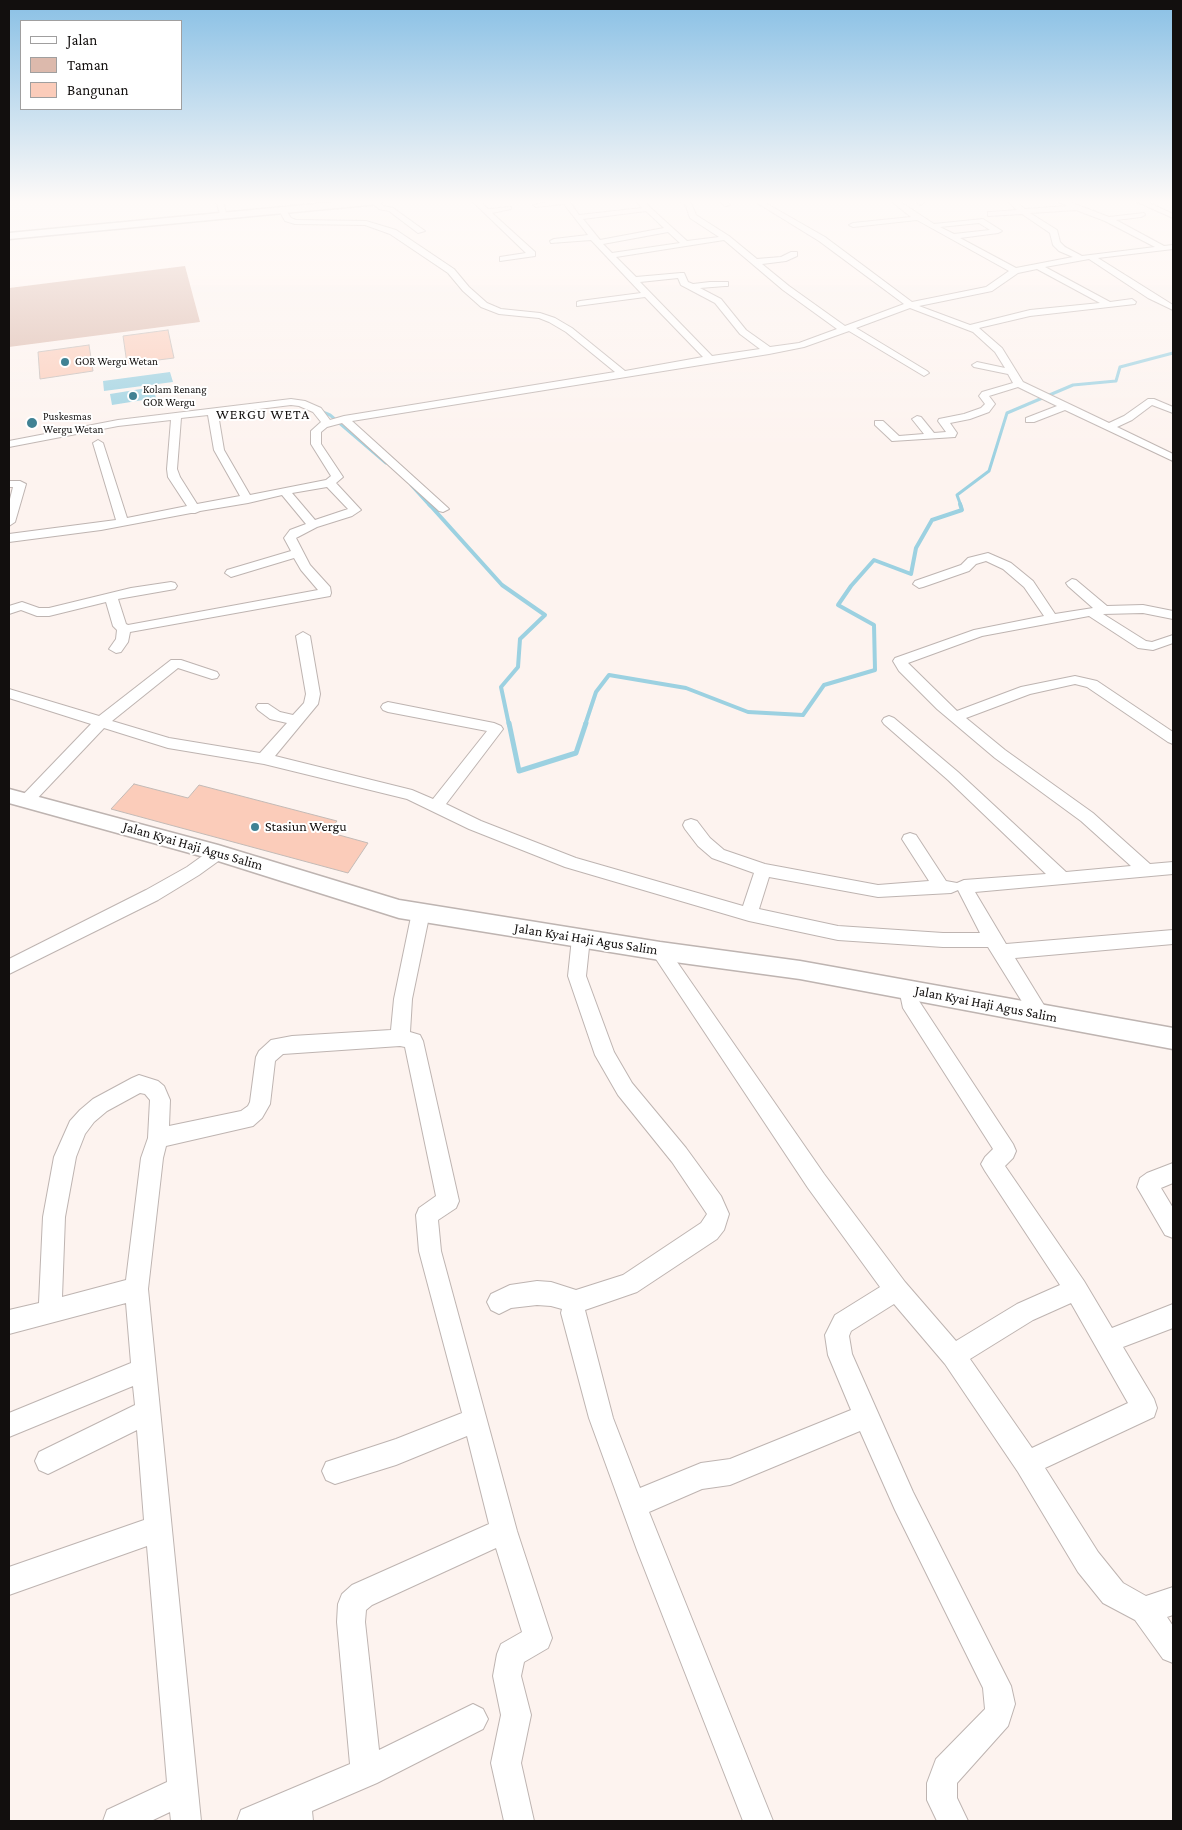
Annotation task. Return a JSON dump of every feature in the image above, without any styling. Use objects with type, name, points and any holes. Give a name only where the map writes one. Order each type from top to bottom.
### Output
[{"type":"street","points":[[466,286],[484,305],[499,311],[552,320],[569,330],[623,374]]},
{"type":"street","points":[[641,286],[710,359]]},
{"type":"street","points":[[784,286],[848,329],[924,373]]},
{"type":"street","points":[[885,286],[910,305],[972,327],[999,350],[1019,384],[1173,458]]},
{"type":"street","points":[[9,538],[61,533],[196,510],[330,483],[337,477],[320,452],[315,436],[319,428],[336,421],[801,345],[910,305],[971,294],[993,286]]},
{"type":"street","points":[[1075,286],[1108,304]]},
{"type":"street","points":[[1136,286],[1173,308]]},
{"type":"street","points":[[691,287],[718,302],[739,329],[769,351]]},
{"type":"street","points":[[580,304],[649,294]]},
{"type":"street","points":[[972,327],[1030,313],[1132,302]]},
{"type":"street","points":[[977,365],[1010,371]]},
{"type":"street","points":[[879,422],[896,439],[951,435],[952,433],[942,422],[966,417],[985,410],[990,404],[984,396],[985,394],[1019,384]]},
{"type":"street","points":[[1109,426],[1128,418],[1151,401],[1173,410]]},
{"type":"street","points":[[9,444],[46,441],[118,423],[296,402],[317,410],[336,421],[443,509]]},
{"type":"street","points":[[1030,420],[1061,404]]},
{"type":"street","points":[[212,411],[220,450],[248,500]]},
{"type":"street","points":[[176,415],[172,469],[174,477],[196,510]]},
{"type":"street","points":[[917,419],[931,436]]},
{"type":"street","points":[[98,443],[123,522]]},
{"type":"street","points":[[124,629],[325,593],[324,587],[305,567],[296,553],[291,536],[313,524],[348,514],[355,510],[330,483]]},
{"type":"street","points":[[9,484],[20,484],[9,522]]},
{"type":"street","points":[[286,492],[313,524]]},
{"type":"street","points":[[231,573],[296,553]]},
{"type":"street","points":[[919,584],[965,568],[972,561],[988,557],[1007,566],[1029,584],[1052,618]]},
{"type":"street","points":[[1072,583],[1099,611]]},
{"type":"street","points":[[9,610],[22,606],[37,612],[49,612],[131,592],[171,586]]},
{"type":"street","points":[[112,597],[120,626],[124,629]]},
{"type":"street","points":[[1147,871],[1087,817],[1000,754],[955,717],[913,678],[900,661],[979,633],[1052,618],[1099,611],[1143,609],[1173,614]]},
{"type":"street","points":[[1099,611],[1095,615],[1115,625],[1143,645],[1153,646],[1173,639]]},
{"type":"street","points":[[116,649],[123,639],[124,629]]},
{"type":"street","points":[[264,760],[311,704],[313,694],[303,636]]},
{"type":"street","points":[[18,798],[101,722],[176,663],[212,675]]},
{"type":"street","points":[[955,717],[1026,690],[1075,680],[1092,684],[1173,739]]},
{"type":"street","points":[[9,694],[168,744],[264,760],[412,795],[475,825],[571,863],[750,914],[838,933],[943,940],[998,946],[1173,937]]},
{"type":"street","points":[[263,707],[275,716],[298,721]]},
{"type":"street","points":[[388,707],[489,726],[496,729],[436,806]]},
{"type":"street","points":[[889,721],[954,776],[1062,880]]},
{"type":"street","name":"Jalan Kyai Haji Agus Salim","points":[[18,798],[218,852],[399,909],[660,951],[800,970],[1173,1039]]},
{"type":"street","points":[[691,825],[704,842],[718,854],[763,870],[878,891],[1062,880],[1173,868]]},
{"type":"street","points":[[910,840],[941,887]]},
{"type":"street","points":[[9,967],[152,895],[193,871],[218,852]]},
{"type":"street","points":[[750,914],[763,870]]},
{"type":"street","points":[[964,886],[998,946],[1041,1015]]},
{"type":"street","points":[[400,1038],[403,1000],[421,912]]},
{"type":"street","points":[[499,1302],[510,1297],[537,1293],[551,1294],[576,1302],[629,1284],[709,1231],[716,1222],[718,1214],[714,1204],[678,1155],[625,1089],[605,1055],[577,976],[581,938]]},
{"type":"street","points":[[660,951],[816,1181],[897,1290],[953,1356],[1027,1463],[1088,1562],[1113,1593],[1144,1610],[1173,1649]]},
{"type":"street","points":[[908,989],[910,1003],[1006,1151],[992,1164],[1076,1289],[1145,1408],[1027,1463]]},
{"type":"street","points":[[158,1138],[246,1119],[255,1112],[260,1104],[266,1056],[278,1046],[400,1038],[413,1041],[448,1201],[427,1215],[430,1252],[504,1531],[538,1638],[511,1654],[507,1676],[516,1715],[506,1763],[519,1821]]},
{"type":"street","points":[[50,1311],[54,1217],[65,1157],[76,1128],[100,1105],[127,1089],[139,1084],[151,1087],[157,1092],[160,1100],[158,1138],[152,1158],[136,1289],[186,1821]]},
{"type":"street","points":[[1173,1173],[1155,1180],[1148,1187],[1173,1226]]},
{"type":"street","points":[[9,1322],[136,1289]]},
{"type":"street","points":[[953,1356],[1025,1312],[1076,1289]]},
{"type":"street","points":[[897,1290],[843,1323],[836,1335],[840,1355],[904,1501],[997,1686],[1000,1704],[998,1716],[947,1770],[942,1782],[942,1800],[953,1821]]},
{"type":"street","points":[[576,1302],[572,1313],[602,1418],[650,1550],[758,1821]]},
{"type":"street","points":[[1106,1342],[1173,1316]]},
{"type":"street","points":[[9,1425],[143,1370]]},
{"type":"street","points":[[48,1462],[147,1412]]},
{"type":"street","points":[[634,1503],[650,1499],[701,1476],[730,1472],[866,1416]]},
{"type":"street","points":[[335,1471],[396,1452],[476,1420]]},
{"type":"street","points":[[9,1581],[158,1529]]},
{"type":"street","points":[[366,1772],[351,1622],[352,1604],[362,1595],[504,1531]]},
{"type":"street","points":[[1144,1610],[1173,1601]]},
{"type":"street","points":[[252,1821],[297,1812],[366,1772],[473,1719]]},
{"type":"street","points":[[118,1821],[183,1790]]},
{"type":"green space","points":[[190,286],[200,322],[9,347],[9,288]]},
{"type":"water","points":[[170,372],[173,382],[104,391],[103,381]]},
{"type":"water","name":"Kolam Renang GOR Wergu","points":[[153,387],[156,398],[112,405],[110,394]]},
{"type":"building","points":[[168,330],[174,358],[127,364],[123,336]]},
{"type":"building","name":"GOR Wergu Wetan","points":[[89,345],[93,371],[40,379],[38,352]]},
{"type":"building","name":"Stasiun Wergu","points":[[134,784],[188,798],[199,785],[337,821],[328,832],[368,843],[348,873],[111,809]]},
{"type":"waterway","points":[[961,506],[957,495],[989,471],[1007,413],[1073,385],[1116,381],[1120,367],[1173,353]]},
{"type":"waterway","points":[[318,410],[330,415],[386,463]]},
{"type":"waterway","points":[[411,485],[430,506]]},
{"type":"waterway","points":[[429,504],[502,585],[545,615],[520,639],[518,667],[501,687],[509,725]]},
{"type":"waterway","points":[[585,725],[596,692],[609,675],[686,688],[748,712],[803,715],[824,685],[875,670],[874,625],[838,605],[851,586],[874,560],[911,574],[916,548],[932,520],[962,510],[960,504]]},
{"type":"waterway","points":[[509,723],[519,771],[576,753],[586,723]]},
{"type":"place","name":"GOR Wergu Wetan","points":[[65,362]]},
{"type":"place","name":"Kolam Renang GOR Wergu","points":[[133,396]]},
{"type":"place","name":"Puskesmas Wergu Wetan","points":[[32,423]]},
{"type":"place","name":"Stasiun Wergu","points":[[255,827]]},
{"type":"district","name":"WERGU WETA","points":[[263,415]]}]
